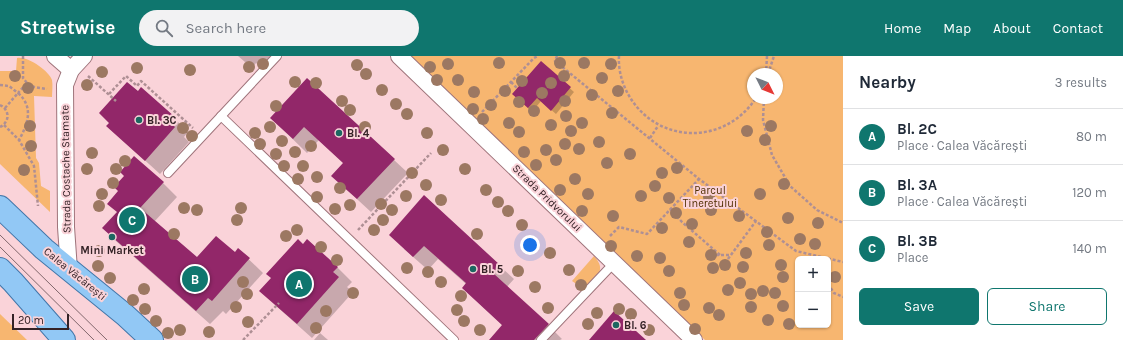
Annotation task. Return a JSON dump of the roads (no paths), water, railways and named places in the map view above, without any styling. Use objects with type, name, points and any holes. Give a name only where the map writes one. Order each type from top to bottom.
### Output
[{"type":"main road","name":"Calea Văcărești","points":[[0,207],[44,249],[125,315],[152,340]]},
{"type":"main road","points":[[44,249],[130,340]]},
{"type":"main road","points":[[6,276],[64,340]]},
{"type":"main road","points":[[6,276],[81,340]]},
{"type":"street","points":[[55,56],[71,70]]},
{"type":"street","name":"Strada Pridvorului","points":[[399,56],[694,340]]},
{"type":"street","name":"Strada Costache Stamate","points":[[69,270],[66,227],[64,93],[66,78],[83,57]]},
{"type":"lane","points":[[168,173],[277,56]]},
{"type":"lane","points":[[221,116],[454,340]]},
{"type":"lane","points":[[543,340],[614,263]]},
{"type":"tram line","points":[[0,235],[107,340]]},
{"type":"tram line","points":[[0,247],[94,340]]},
{"type":"place","name":"Bl. 3C","points":[[139,120]]},
{"type":"place","name":"Bl. 4","points":[[339,133]]},
{"type":"place","name":"Bl. 3B","points":[[132,220]]},
{"type":"place","name":"Mini Market","points":[[112,237]]},
{"type":"place","name":"Bl. 5","points":[[473,269]]},
{"type":"place","name":"Bl. 3A","points":[[195,279]]},
{"type":"place","name":"Bl. 2C","points":[[299,284]]},
{"type":"place","name":"Bl. 6","points":[[616,325]]},
{"type":"park label","name":"Parcul Tineretului","points":[[710,196]]}]
